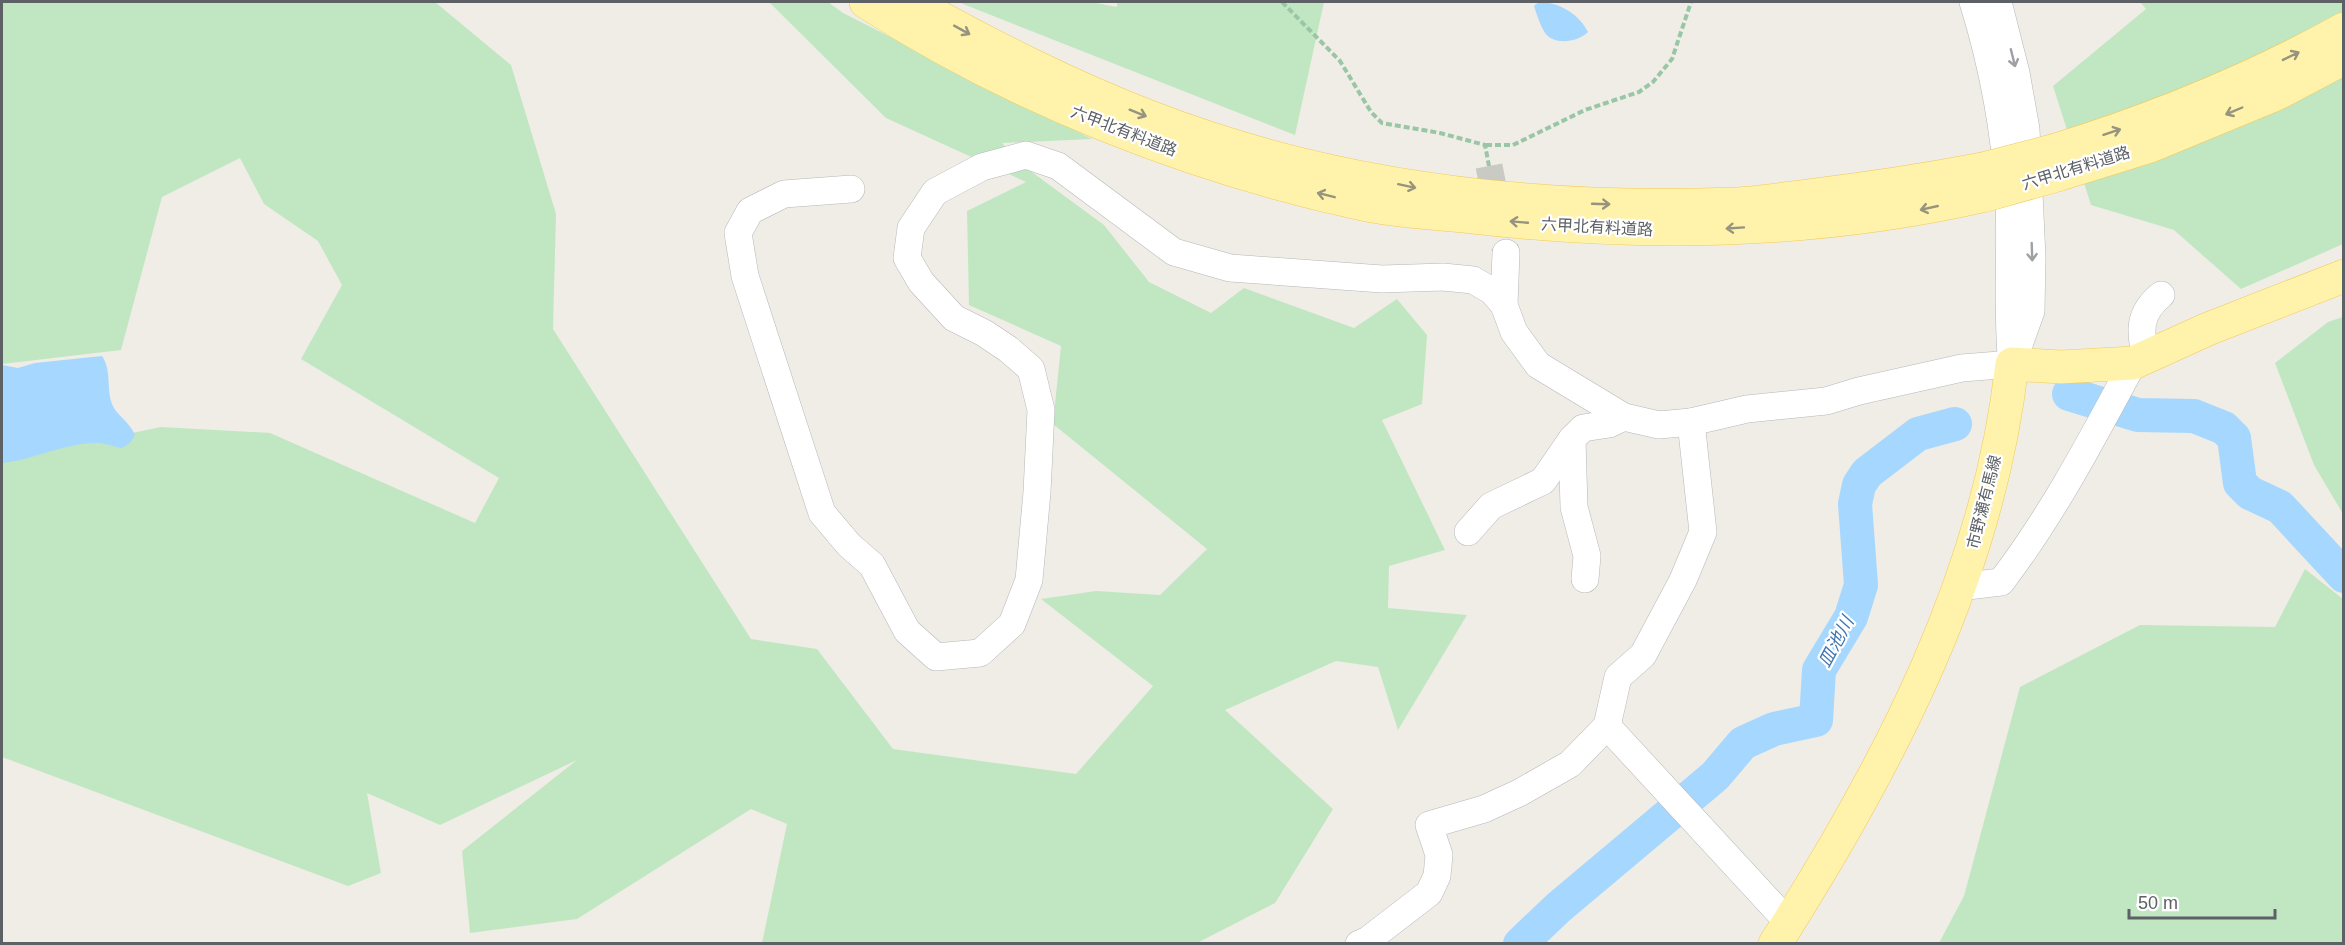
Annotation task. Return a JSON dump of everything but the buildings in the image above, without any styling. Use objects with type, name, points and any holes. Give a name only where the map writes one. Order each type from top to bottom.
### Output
[{"type":"main road","name":"六甲北有料道路","points":[[866,2],[921,37],[1063,107],[1145,140],[1248,175],[1365,205],[1512,222],[1628,231],[1718,230],[1916,211],[1984,182],[2057,162],[2150,146],[2276,94],[2343,58]]},
{"type":"main road","name":"六甲北有料道路","points":[[911,2],[998,49],[1081,89],[1155,120],[1288,161],[1426,189],[1566,203],[1737,204],[1914,183],[1984,182]]},
{"type":"main road","name":"六甲北有料道路","points":[[2057,162],[2206,97],[2343,29]]},
{"type":"main road","points":[[2012,364],[2061,367],[2139,360],[2208,329],[2343,276]]},
{"type":"main road","name":"市野瀬有馬線","points":[[1781,933],[1892,744],[1919,691],[1976,539],[2004,420],[2012,364]]},
{"type":"street","points":[[1973,2],[1996,87],[2003,134],[2008,197],[2008,320],[2012,364]]},
{"type":"street","points":[[1998,2],[2016,73],[2026,129],[2032,257],[2031,311],[2012,364]]},
{"type":"street","points":[[851,189],[784,194],[750,211],[738,233],[745,276],[822,513],[849,545],[872,565],[907,631],[936,657],[980,653],[1012,624],[1029,580],[1041,410],[1031,369],[1000,344],[954,318],[921,282],[907,258],[911,228],[935,192],[982,167],[1026,155],[1058,166],[1174,252],[1230,268],[1382,279],[1443,277],[1473,280],[1492,291],[1504,304]]},
{"type":"street","points":[[1506,253],[1504,304],[1514,332],[1538,365],[1624,417],[1659,425],[1691,422],[1748,409],[1826,401],[1859,391],[1962,368],[2012,364]]},
{"type":"street","points":[[1959,587],[2001,582],[2019,559],[2067,486],[2139,360],[2141,321],[2148,306],[2161,295]]},
{"type":"street","points":[[1468,532],[1491,506],[1543,481],[1582,428],[1609,424],[1624,417]]},
{"type":"street","points":[[1359,944],[1368,940],[1429,893],[1437,876],[1439,855],[1429,825],[1484,809],[1519,793],[1570,764],[1607,726],[1618,677],[1643,655],[1683,580],[1703,532],[1691,422]]},
{"type":"street","points":[[1572,439],[1574,507],[1587,556],[1585,579]]},
{"type":"street","points":[[1607,726],[1781,933]]},
{"type":"path","points":[[1282,2],[1340,61],[1371,112],[1382,123],[1440,133],[1485,145],[1512,145],[1585,110],[1639,92],[1653,82],[1672,59],[1691,2]]},
{"type":"path","points":[[1485,145],[1489,166]]},
{"type":"green space","points":[[2,2],[435,2],[511,65],[556,214],[553,329],[751,639],[817,649],[893,749],[1076,774],[1153,686],[1041,599],[1096,591],[1160,595],[1207,549],[1053,424],[1061,346],[969,305],[967,211],[1026,182],[886,118],[769,2],[828,2],[843,13],[1092,139],[1002,143],[1025,167],[1104,225],[1149,282],[1211,313],[1244,288],[1354,328],[1397,299],[1427,335],[1422,404],[1382,420],[1445,550],[1389,566],[1388,608],[1467,615],[1398,730],[1378,667],[1336,661],[1225,710],[1333,809],[1275,903],[1197,943],[762,943],[787,824],[751,809],[577,919],[470,933],[462,851],[577,760],[440,825],[367,793],[381,873],[348,886],[2,757],[2,460],[161,427],[270,433],[475,523],[499,478],[301,359],[342,285],[318,241],[264,204],[240,158],[162,197],[121,350],[2,364]]},
{"type":"green space","points":[[958,2],[1091,2],[1117,7],[1117,2],[1324,2],[1295,135]]},
{"type":"green space","points":[[2140,2],[2343,2],[2343,244],[2241,289],[2174,230],[2091,205],[2053,86],[2146,9]]},
{"type":"green space","points":[[2344,317],[2343,514],[2314,465],[2275,363],[2328,322]]},
{"type":"green space","points":[[2305,569],[2343,599],[2343,943],[1939,943],[1964,896],[2020,687],[2140,625],[2275,627]]},
{"type":"water","points":[[1539,2],[1554,4],[1568,10],[1588,32],[1567,41],[1549,37],[1542,27],[1534,6]]},
{"type":"water","points":[[102,356],[107,367],[112,404],[135,435],[130,443],[122,448],[101,443],[82,444],[2,463],[2,365],[18,368],[35,363]]},
{"type":"waterway","name":"皿池川","points":[[2069,394],[2138,415],[2194,416],[2224,428],[2234,438],[2240,483],[2250,493],[2280,507],[2344,576]]},
{"type":"waterway","name":"皿池川","points":[[1520,944],[1559,907],[1715,776],[1743,743],[1774,729],[1816,720],[1819,670],[1851,617],[1861,585],[1855,504],[1859,485],[1867,473],[1918,434],[1955,424]]},
{"type":"tunnel","points":[[1489,166],[1506,253]]}]
